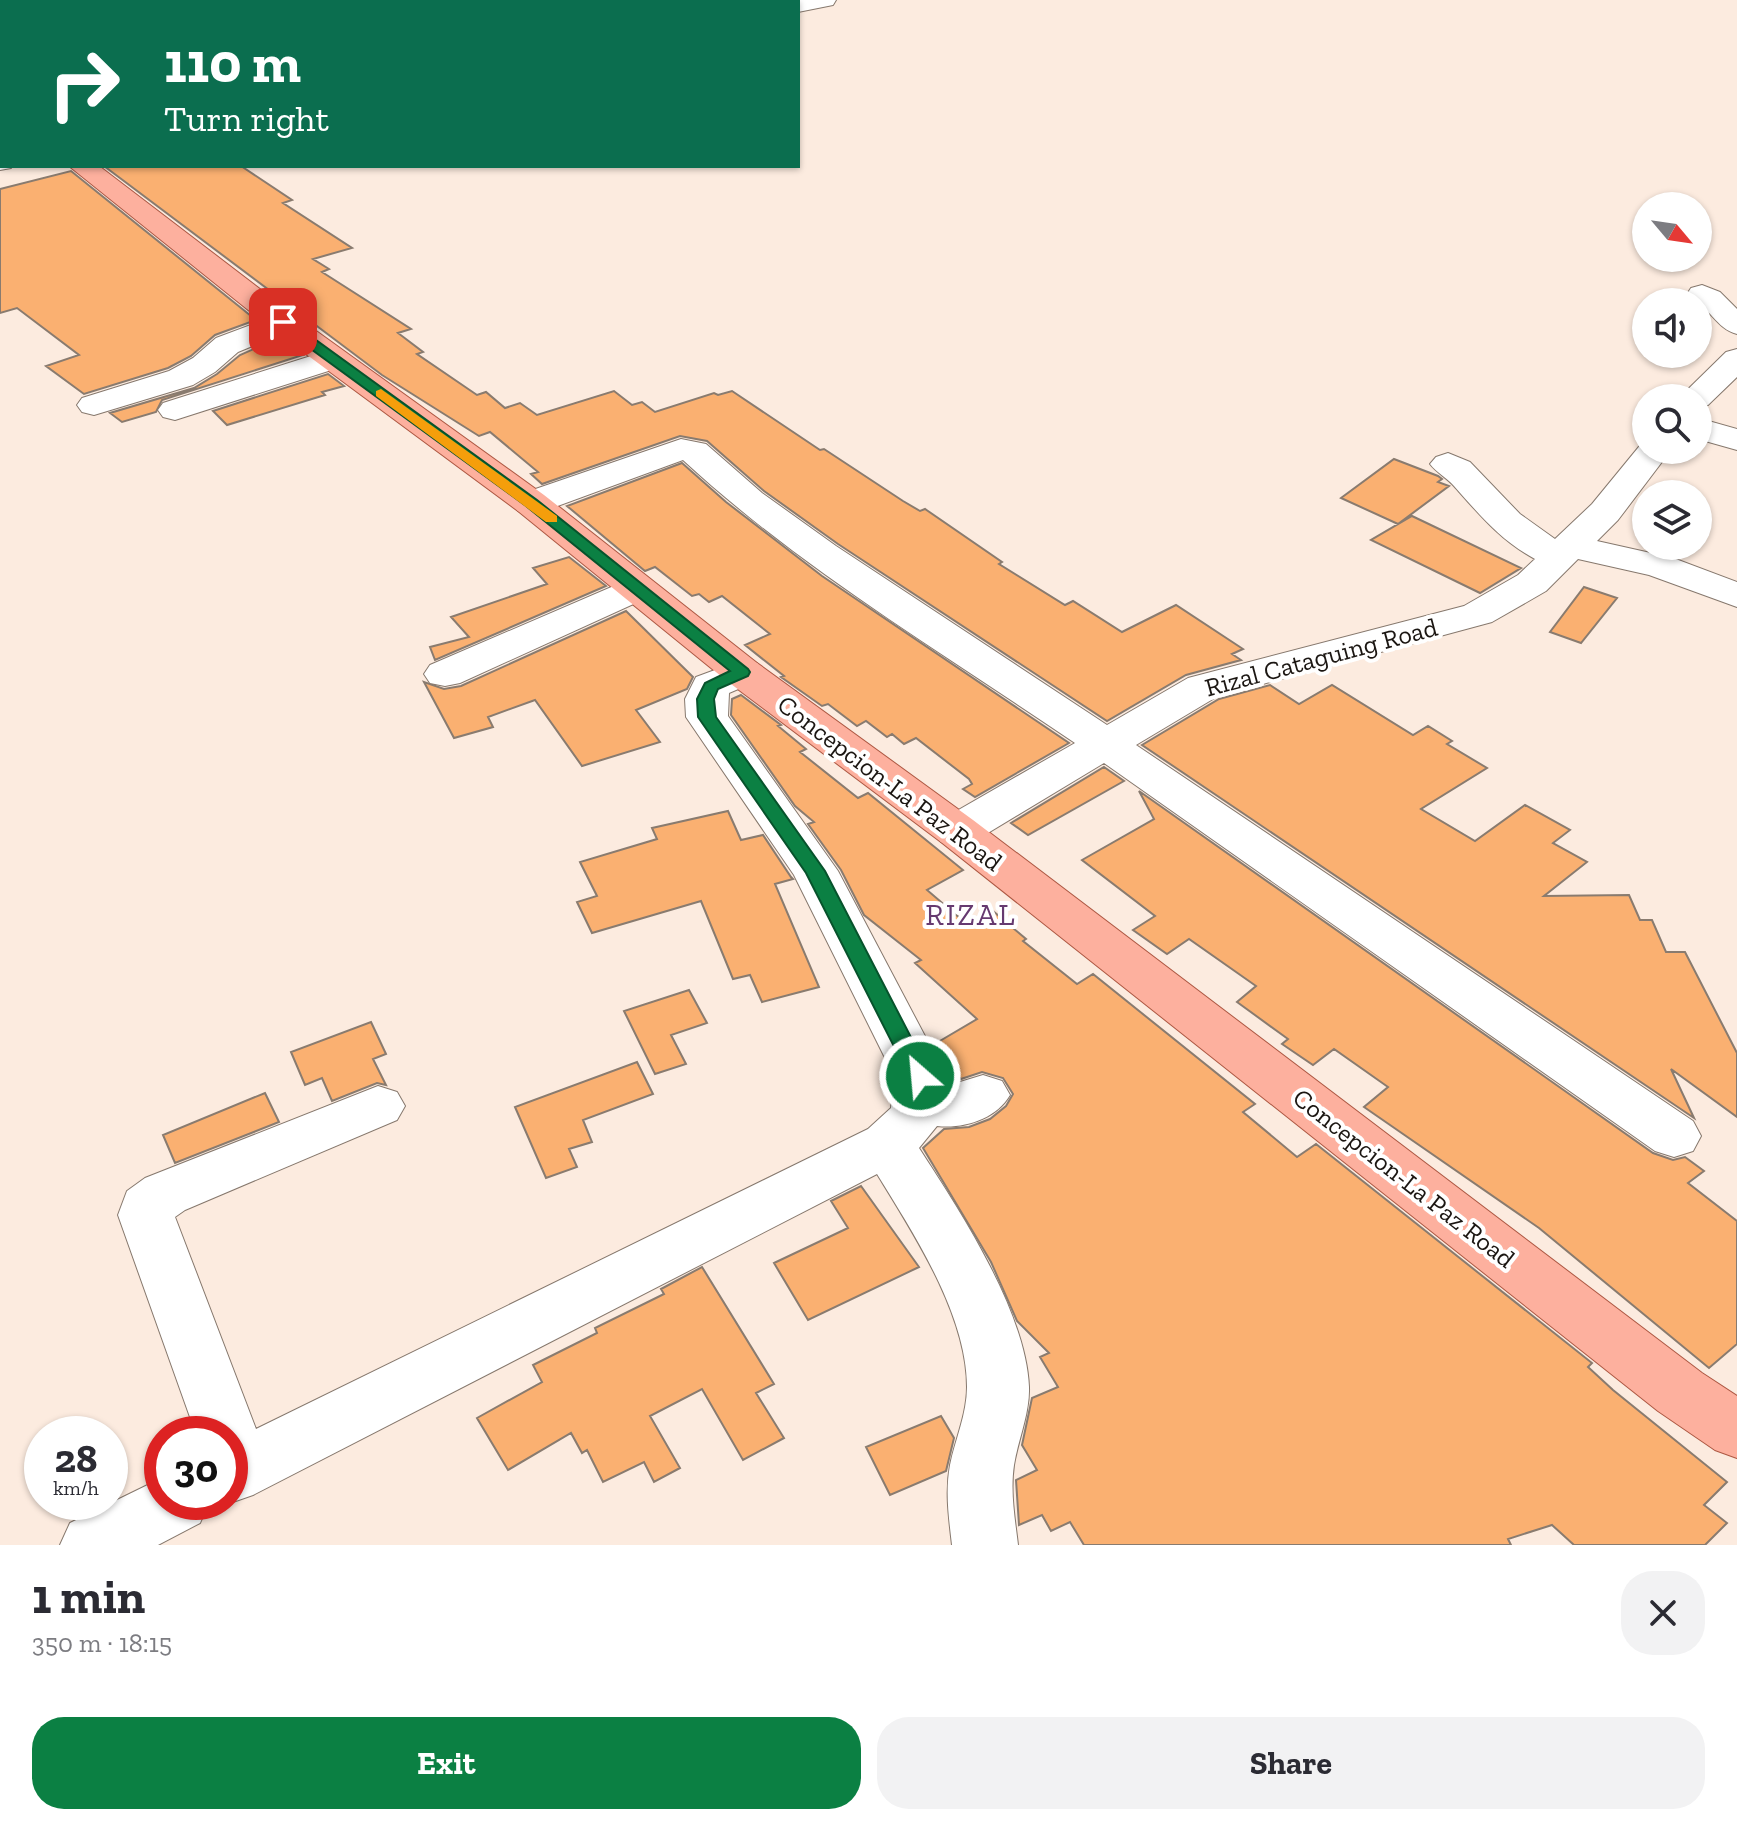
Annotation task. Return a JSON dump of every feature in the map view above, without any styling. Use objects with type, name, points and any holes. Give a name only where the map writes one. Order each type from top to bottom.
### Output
[{"type":"main road","name":"Concepcion-La Paz Road","points":[[85,168],[283,322],[531,503],[742,672],[957,831],[1680,1392],[1737,1430]]},
{"type":"street","points":[[800,5],[825,0]]},
{"type":"street","points":[[1712,299],[1719,302],[1727,317],[1737,325]]},
{"type":"street","points":[[94,405],[181,378],[204,365],[227,345],[283,322]]},
{"type":"street","points":[[175,410],[333,359]]},
{"type":"street","points":[[1711,384],[1737,359]]},
{"type":"street","points":[[1712,432],[1737,440]]},
{"type":"street","points":[[531,503],[681,449],[689,449],[749,501],[823,554],[1104,743],[1674,1136]]},
{"type":"street","points":[[1448,464],[1461,470],[1501,517],[1526,540],[1565,551],[1660,566],[1737,595]]},
{"type":"street","name":"Rizal Cataguing Road","points":[[957,831],[1203,687],[1478,614],[1532,583],[1605,512],[1643,464]]},
{"type":"street","points":[[445,674],[637,588]]},
{"type":"street","points":[[742,672],[711,686],[706,699],[707,717],[815,871],[920,1076],[904,1122],[939,1225],[997,1361],[995,1418],[982,1465],[979,1496],[985,1545]]},
{"type":"street","points":[[248,1448],[588,1292],[904,1122],[945,1108],[965,1106],[983,1095]]},
{"type":"street","points":[[218,1416],[146,1215],[147,1207],[165,1194],[378,1106]]},
{"type":"street","points":[[93,1545],[144,1519]]},
{"type":"building","points":[[107,168],[244,168],[292,200],[283,203],[352,248],[313,259],[329,269],[322,272],[411,329],[398,333],[423,352],[417,354],[477,395],[486,392],[505,408],[520,403],[537,415],[614,391],[632,405],[642,402],[655,412],[714,393],[718,395],[732,391],[903,501],[920,511],[925,509],[1002,562],[999,564],[1065,605],[1073,601],[1122,632],[1176,605],[1243,649],[1232,654],[1241,660],[1186,675],[1107,721],[838,544],[764,491],[707,441],[680,436],[542,484],[531,474],[538,472],[490,432],[479,436],[382,375]]},
{"type":"building","points":[[71,171],[256,320],[215,335],[191,356],[168,368],[84,394],[46,366],[79,355],[17,308],[0,313],[0,189]]},
{"type":"building","points":[[279,338],[303,355],[162,400],[156,412],[122,422],[110,413],[194,388],[240,355]]},
{"type":"building","points":[[328,374],[344,386],[322,392],[325,395],[227,425],[213,411]]},
{"type":"building","points":[[1394,459],[1438,476],[1442,479],[1438,482],[1449,486],[1398,524],[1341,498]]},
{"type":"building","points":[[682,463],[726,502],[822,576],[1069,743],[975,797],[963,789],[972,784],[969,779],[916,738],[904,744],[892,734],[887,737],[866,721],[857,726],[828,704],[822,706],[781,677],[784,676],[745,645],[770,634],[722,596],[709,602],[699,594],[692,596],[655,567],[645,571],[567,506]]},
{"type":"building","points":[[1412,516],[1521,568],[1480,593],[1371,540]]},
{"type":"building","points":[[569,557],[606,586],[435,660],[430,647],[469,637],[451,617],[547,584],[533,568]]},
{"type":"building","points":[[1584,587],[1617,598],[1581,643],[1550,632]]},
{"type":"building","points":[[626,611],[693,677],[687,689],[636,710],[660,742],[582,766],[535,700],[488,717],[493,727],[454,738],[424,682],[444,689],[461,686]]},
{"type":"building","points":[[1270,685],[1299,704],[1332,685],[1413,735],[1428,726],[1452,741],[1447,744],[1487,768],[1421,809],[1475,841],[1525,805],[1570,830],[1553,843],[1587,862],[1544,896],[1629,895],[1640,920],[1652,920],[1666,952],[1685,952],[1737,1053],[1737,1117],[1671,1069],[1694,1118],[1142,745],[1219,699]]},
{"type":"building","points":[[741,695],[781,725],[778,726],[806,749],[800,752],[858,798],[868,793],[963,870],[927,890],[968,925],[993,911],[1026,939],[1023,941],[1077,984],[1093,974],[1255,1104],[1243,1112],[1297,1157],[1316,1144],[1592,1363],[1588,1367],[1613,1390],[1727,1482],[1704,1505],[1727,1523],[1705,1545],[1574,1545],[1552,1525],[1508,1539],[1511,1545],[1084,1545],[1070,1522],[1051,1531],[1042,1515],[1019,1525],[1016,1480],[1037,1470],[1022,1445],[1032,1398],[1058,1387],[1040,1357],[1049,1353],[1017,1321],[991,1262],[923,1148],[944,1129],[969,1127],[990,1119],[1006,1106],[1013,1094],[1003,1078],[982,1072],[961,1079],[941,1060],[933,1045],[977,1019],[915,963],[921,960],[864,915],[841,870],[808,824],[814,822],[795,806],[731,715],[732,699]]},
{"type":"building","points":[[1104,767],[1124,781],[1028,835],[1011,823]]},
{"type":"building","points":[[1139,791],[1653,1153],[1673,1160],[1685,1157],[1704,1171],[1688,1183],[1737,1221],[1737,1344],[1709,1368],[1539,1228],[1364,1107],[1388,1087],[1334,1049],[1313,1065],[1282,1044],[1288,1039],[1237,1002],[1256,986],[1189,939],[1167,954],[1133,930],[1155,916],[1082,860],[1154,819]]},
{"type":"building","points":[[728,811],[741,840],[763,835],[793,879],[775,884],[819,987],[762,1002],[750,975],[733,979],[701,901],[592,933],[577,902],[597,896],[580,862],[657,839],[652,828]]},
{"type":"building","points":[[689,990],[707,1023],[671,1035],[686,1064],[655,1074],[624,1011]]},
{"type":"building","points":[[371,1022],[386,1054],[373,1059],[386,1085],[377,1083],[332,1101],[322,1078],[305,1085],[291,1052]]},
{"type":"building","points":[[637,1062],[653,1094],[583,1120],[592,1142],[569,1149],[577,1167],[546,1178],[515,1107]]},
{"type":"building","points":[[265,1093],[279,1122],[175,1163],[163,1135]]},
{"type":"building","points":[[861,1186],[919,1267],[808,1320],[774,1263],[848,1228],[831,1201]]},
{"type":"building","points":[[702,1267],[774,1384],[756,1393],[784,1438],[743,1460],[702,1389],[650,1416],[680,1468],[654,1482],[644,1462],[603,1482],[587,1450],[582,1453],[571,1433],[508,1470],[477,1418],[542,1382],[533,1365],[597,1333],[595,1328],[664,1294],[661,1289]]},
{"type":"building","points":[[941,1416],[954,1438],[946,1471],[890,1495],[866,1447]]},
{"type":"slow traffic","points":[[381,393],[552,519]]},
{"type":"district","name":"RIZAL","points":[[971,915]]},
{"type":"route","points":[[283,322],[531,503],[742,672],[711,686],[706,699],[707,717],[815,871],[920,1076]]}]
